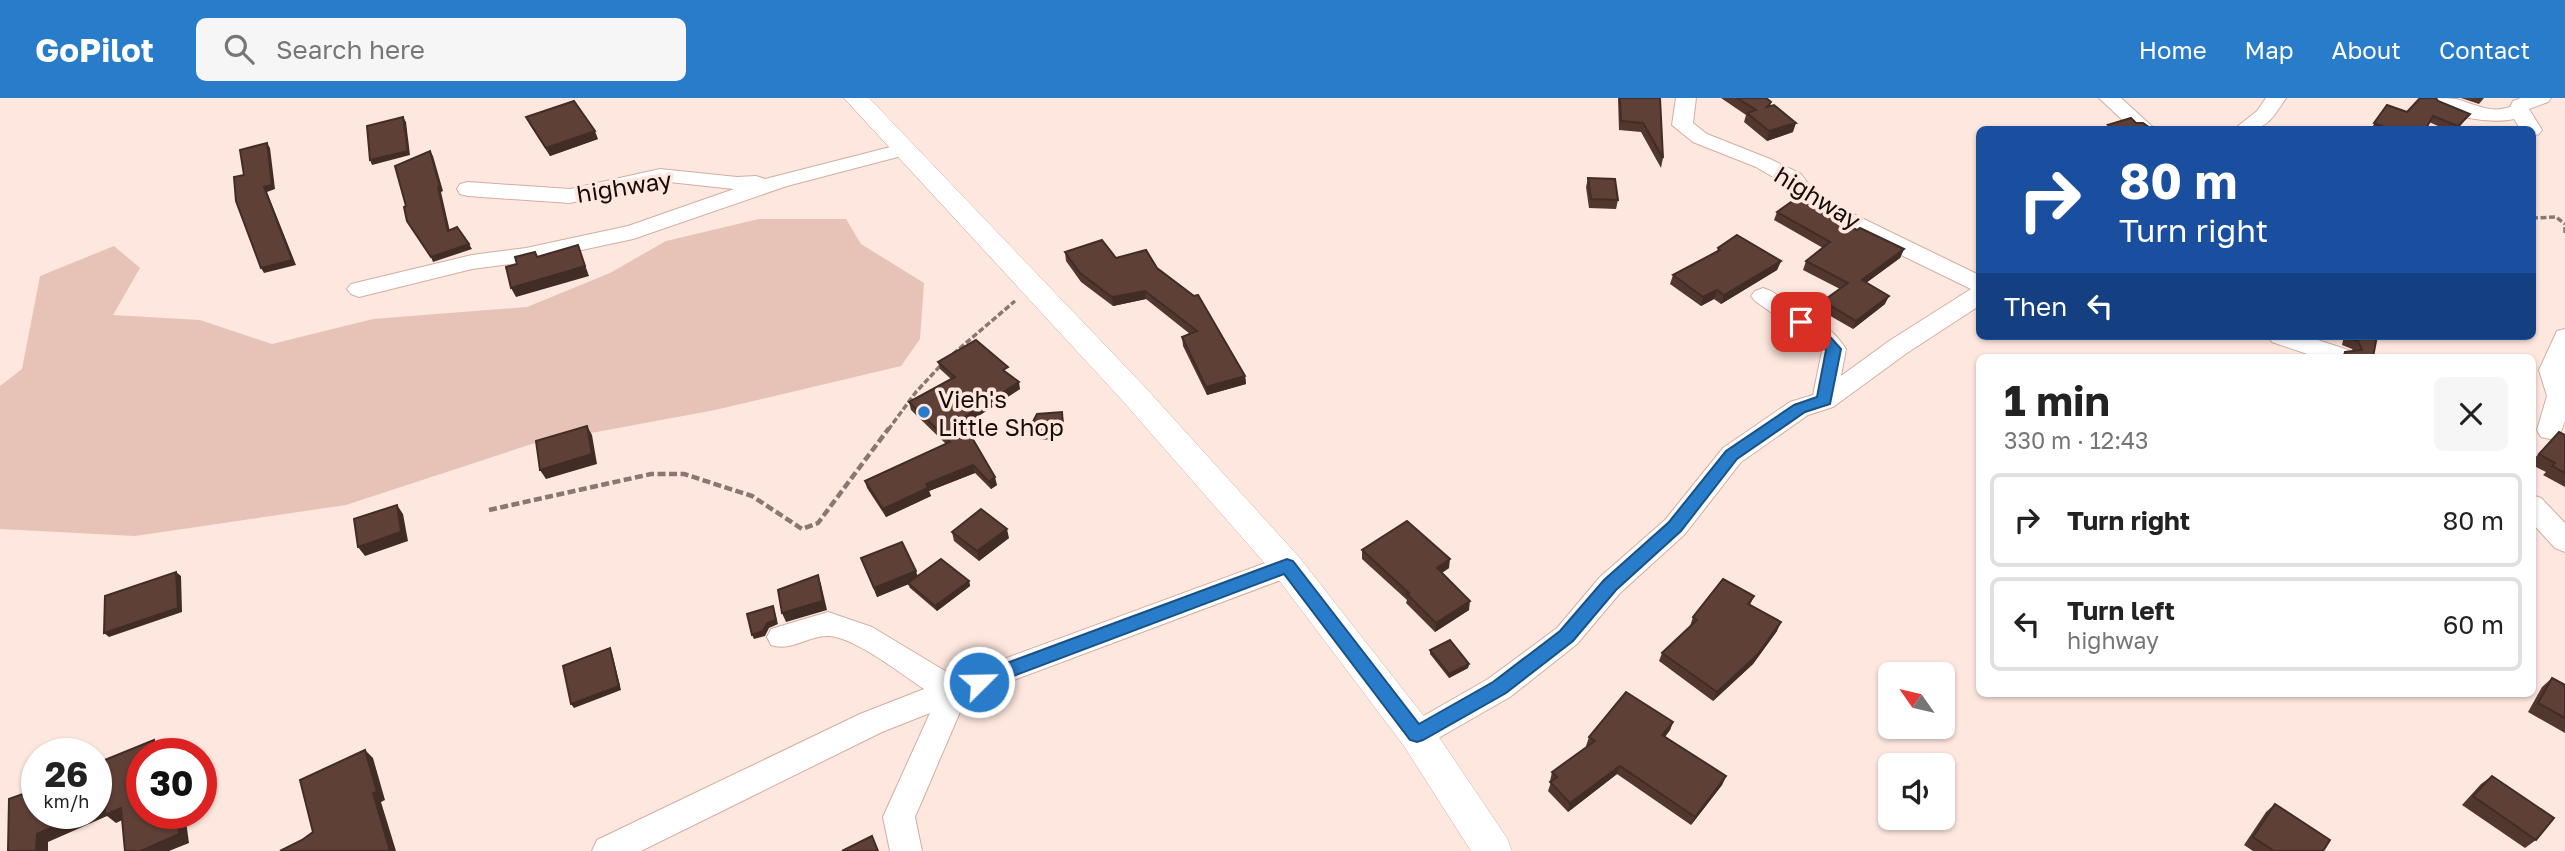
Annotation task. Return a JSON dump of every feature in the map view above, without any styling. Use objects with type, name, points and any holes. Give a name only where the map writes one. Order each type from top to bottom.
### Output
[{"type":"main road","points":[[856,98],[1132,392],[1287,566],[1417,734],[1493,851]]},
{"type":"street","name":"highway","points":[[1686,98],[1682,125],[1700,138],[1763,163],[1793,179],[1804,194],[1833,213],[1976,283]]},
{"type":"street","points":[[2109,98],[2141,126]]},
{"type":"street","points":[[2249,126],[2264,115],[2276,98]]},
{"type":"street","points":[[2438,98],[2475,114],[2492,117],[2519,110]]},
{"type":"street","points":[[2529,126],[2519,110],[2520,104],[2542,98]]},
{"type":"street","name":"highway","points":[[359,289],[472,262],[593,242],[633,232],[779,181],[906,149]]},
{"type":"street","name":"highway","points":[[468,188],[570,196],[660,175],[737,183],[779,181]]},
{"type":"street","points":[[1763,296],[1820,335],[1834,349],[1824,401]]},
{"type":"street","points":[[1417,734],[1499,688],[1567,636],[1610,585],[1675,527],[1731,455],[1799,408],[1824,401],[1898,346],[1976,297]]},
{"type":"street","points":[[2549,429],[2558,396],[2551,370],[2565,337]]},
{"type":"street","points":[[2292,340],[2333,354]]},
{"type":"street","points":[[2536,509],[2565,541]]},
{"type":"street","points":[[608,851],[871,723],[1028,661],[1287,566]]},
{"type":"street","points":[[781,637],[828,624],[862,635],[954,692]]},
{"type":"street","points":[[906,851],[899,817],[954,692]]},
{"type":"path","points":[[2536,218],[2556,217],[2565,225],[2565,234]]},
{"type":"path","points":[[489,510],[652,474],[684,474],[752,496],[802,529],[818,523],[916,392],[945,361],[1032,286]]},
{"type":"shaded area","points":[[759,219],[846,219],[861,244],[924,283],[920,339],[901,366],[715,410],[532,444],[346,505],[135,536],[0,529],[0,386],[22,369],[40,276],[114,246],[140,268],[113,315],[200,320],[272,344],[373,319],[527,307],[610,273],[666,241]]},
{"type":"building","points":[[1620,98],[1660,98],[1663,158],[1643,123],[1621,121]]},
{"type":"building","points":[[1737,98],[1766,98],[1771,102],[1767,107],[1774,105],[1796,123],[1769,131],[1747,113],[1756,110]]},
{"type":"building","points":[[2420,98],[2436,98],[2470,114],[2458,126],[2433,116],[2427,126],[2381,126],[2374,123],[2387,105],[2407,112]]},
{"type":"building","points":[[574,101],[595,131],[546,148],[526,117]]},
{"type":"building","points":[[403,117],[408,151],[370,160],[367,126]]},
{"type":"building","points":[[2131,118],[2136,123],[2147,126],[2109,126]]},
{"type":"building","points":[[267,143],[272,185],[264,187],[292,260],[261,268],[236,201],[234,177],[244,175],[240,150]]},
{"type":"building","points":[[430,151],[448,231],[457,227],[469,244],[431,257],[407,221],[406,206],[395,166]]},
{"type":"building","points":[[1588,178],[1615,179],[1618,200],[1591,199]]},
{"type":"building","points":[[1797,198],[1857,230],[1860,228],[1904,249],[1862,280],[1889,296],[1856,321],[1823,301],[1848,283],[1806,261],[1830,242],[1777,212]]},
{"type":"building","points":[[1737,235],[1781,261],[1724,295],[1717,290],[1703,297],[1673,275],[1720,250],[1718,248]]},
{"type":"building","points":[[1102,240],[1116,258],[1146,250],[1157,268],[1194,296],[1198,295],[1245,376],[1206,387],[1182,337],[1197,331],[1145,291],[1112,297],[1080,273],[1065,252]]},
{"type":"building","points":[[578,245],[585,266],[511,288],[506,267],[517,264],[515,257],[535,252],[537,257]]},
{"type":"building","points":[[976,340],[1008,367],[1003,370],[1019,382],[961,419],[995,477],[989,482],[973,465],[926,484],[928,488],[883,509],[865,481],[950,442],[909,402],[955,377],[938,362]]},
{"type":"building","points":[[2355,340],[2376,340],[2374,354],[2345,354],[2362,350]]},
{"type":"building","points":[[1062,412],[1063,425],[1050,435],[1038,435],[1029,429],[1037,414]]},
{"type":"building","points":[[587,426],[592,454],[540,470],[536,441]]},
{"type":"building","points":[[2559,432],[2565,435],[2565,473],[2552,466],[2555,463],[2539,454]]},
{"type":"building","points":[[397,505],[401,532],[358,547],[354,519]]},
{"type":"building","points":[[981,509],[1007,529],[977,551],[952,532]]},
{"type":"building","points":[[1407,521],[1450,559],[1437,568],[1470,601],[1436,623],[1407,594],[1409,593],[1362,550]]},
{"type":"building","points":[[902,542],[916,571],[874,588],[861,558]]},
{"type":"building","points":[[941,559],[969,581],[935,606],[908,583]]},
{"type":"building","points":[[176,572],[178,608],[104,633],[105,596]]},
{"type":"building","points":[[818,575],[823,601],[782,613],[778,590]]},
{"type":"building","points":[[1723,579],[1754,596],[1748,604],[1781,622],[1757,655],[1717,692],[1662,653],[1697,620],[1693,617]]},
{"type":"building","points":[[773,606],[776,620],[767,623],[763,631],[752,635],[747,614]]},
{"type":"building","points":[[1450,640],[1469,664],[1449,674],[1430,650]]},
{"type":"building","points":[[610,648],[619,686],[571,704],[563,666]]},
{"type":"building","points":[[2552,678],[2565,685],[2565,718],[2538,703]]},
{"type":"building","points":[[1626,692],[1673,722],[1662,735],[1726,776],[1695,817],[1620,766],[1570,803],[1550,782],[1557,777],[1552,772],[1595,741],[1589,737]]},
{"type":"building","points":[[365,750],[377,792],[373,793],[390,851],[280,851],[313,832],[300,780]]},
{"type":"building","points":[[126,751],[126,829],[178,829],[179,834],[141,851],[125,851],[121,808],[112,812],[112,757]]},
{"type":"building","points":[[2492,776],[2554,818],[2536,840],[2473,796]]},
{"type":"building","points":[[21,795],[21,829],[48,829],[37,834],[36,851],[8,851],[9,799]]},
{"type":"building","points":[[2275,804],[2330,840],[2323,851],[2274,851],[2253,837]]},
{"type":"building","points":[[872,836],[878,851],[842,851]]},
{"type":"place","name":"Vieh's Little Shop","points":[[924,412]]},
{"type":"route","points":[[979,682],[1028,661],[1287,566],[1417,734],[1499,688],[1567,636],[1610,585],[1675,527],[1731,455],[1799,408],[1824,401],[1834,349],[1801,322]]}]
